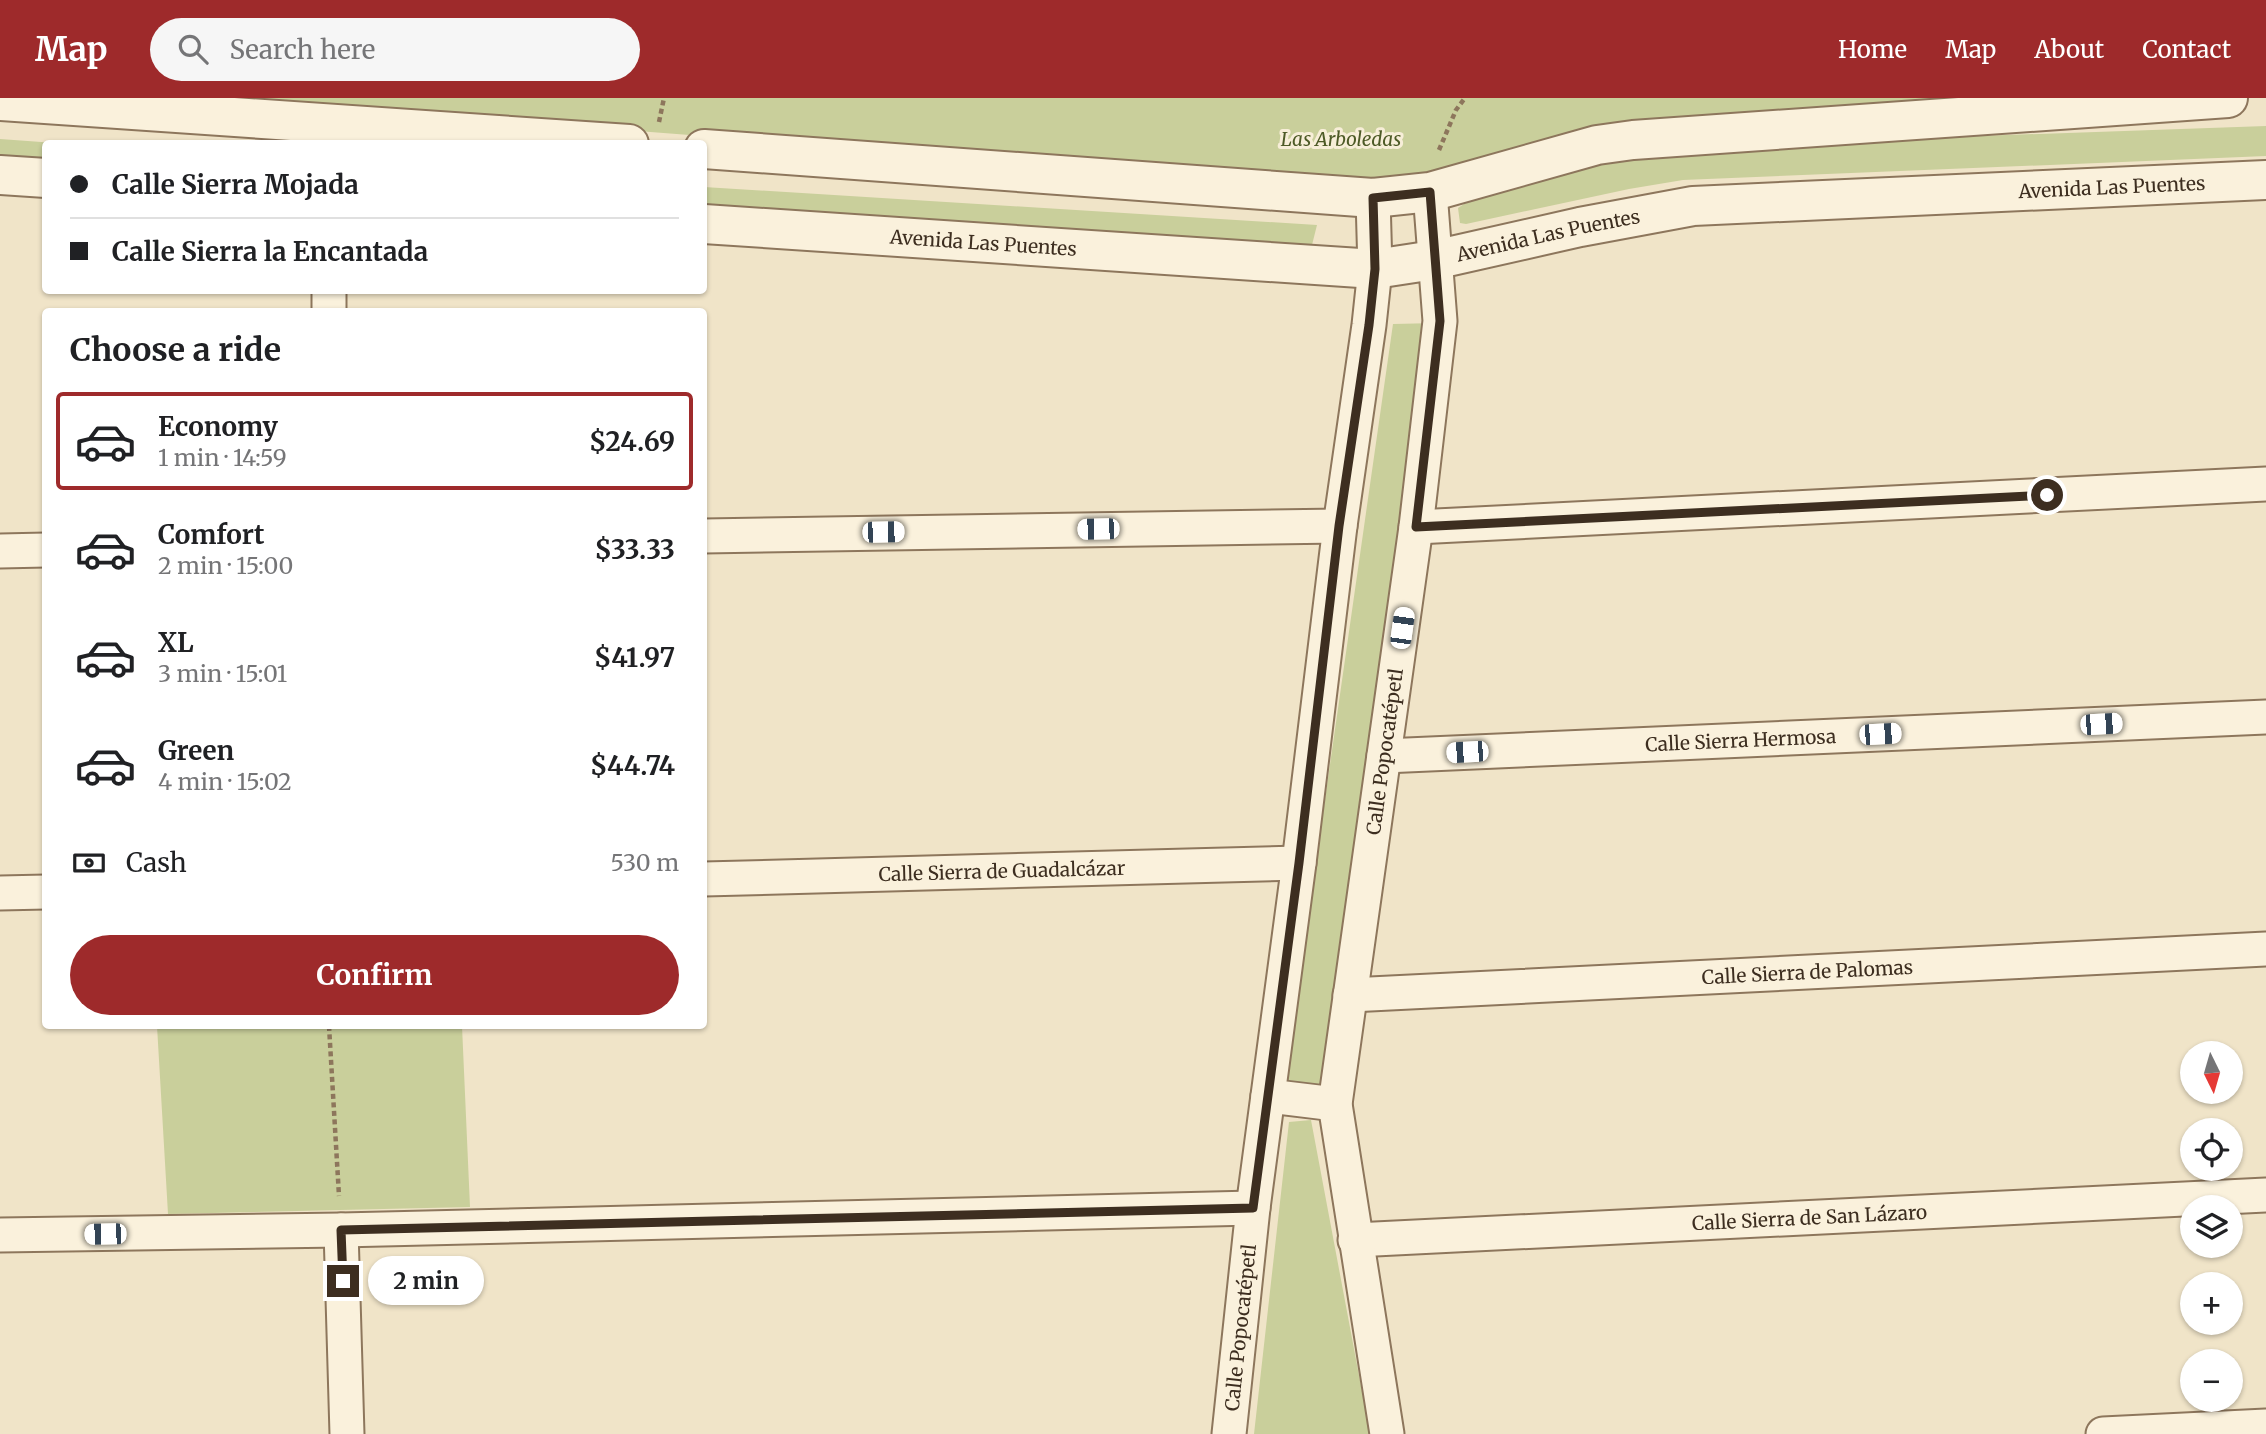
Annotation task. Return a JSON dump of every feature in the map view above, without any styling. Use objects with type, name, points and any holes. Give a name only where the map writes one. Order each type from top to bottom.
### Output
[{"type":"street","points":[[707,149],[1373,198],[1430,192],[1597,145],[1633,140],[2228,98]]},
{"type":"street","points":[[0,101],[329,132],[643,138]]},
{"type":"street","points":[[0,175],[42,178]]},
{"type":"street","name":"Avenida Las Puentes","points":[[707,224],[1375,269],[1434,260],[1580,227],[1693,206],[2266,180]]},
{"type":"street","name":"Calle Popocatépetl","points":[[1387,1434],[1354,1240],[1335,1104],[1416,527],[1440,321],[1430,192]]},
{"type":"street","name":"Calle Popocatépetl","points":[[1229,1434],[1253,1208],[1299,863],[1339,526],[1375,269],[1373,198]]},
{"type":"street","points":[[1416,527],[2266,484]]},
{"type":"street","points":[[707,536],[1339,526]]},
{"type":"street","points":[[0,551],[42,550]]},
{"type":"street","name":"Calle Sierra Hermosa","points":[[1384,756],[2266,717]]},
{"type":"street","name":"Calle Sierra de Guadalcázar","points":[[707,878],[1299,863]]},
{"type":"street","points":[[0,892],[42,892]]},
{"type":"street","name":"Calle Sierra de Palomas","points":[[1350,995],[2266,949]]},
{"type":"street","points":[[1268,1096],[1335,1104]]},
{"type":"street","name":"Calle Sierra de San Lázaro","points":[[1354,1240],[2266,1195]]},
{"type":"street","points":[[0,1235],[341,1230],[1253,1208]]},
{"type":"street","points":[[341,1230],[348,1434]]},
{"type":"street","points":[[2103,1434],[2266,1426]]},
{"type":"path","points":[[643,138],[664,98]]},
{"type":"path","points":[[1430,192],[1429,174],[1456,110],[1465,98]]},
{"type":"path","points":[[329,1029],[341,1230]]},
{"type":"green space","name":"Las Arboledas","points":[[210,98],[2008,98],[1753,118],[1631,120],[1428,174],[1363,182],[846,147]]},
{"type":"green space","points":[[2266,126],[2266,156],[1683,180],[1466,224],[1460,223],[1458,208],[1568,167],[1691,146]]},
{"type":"green space","points":[[0,139],[42,142],[42,165],[0,162]]},
{"type":"green space","points":[[707,187],[1317,225],[1312,245],[707,207]]},
{"type":"green space","points":[[1437,323],[1324,1095],[1283,1093],[1393,324]]},
{"type":"green space","points":[[157,1029],[462,1029],[470,1207],[168,1214]]},
{"type":"green space","points":[[1311,1120],[1370,1434],[1254,1434],[1289,1122]]},
{"type":"route","points":[[343,1281],[341,1230],[1253,1208],[1299,863],[1339,526],[1369,325],[1375,269],[1373,198],[1430,192],[1440,321],[1416,527],[2047,495]]}]
